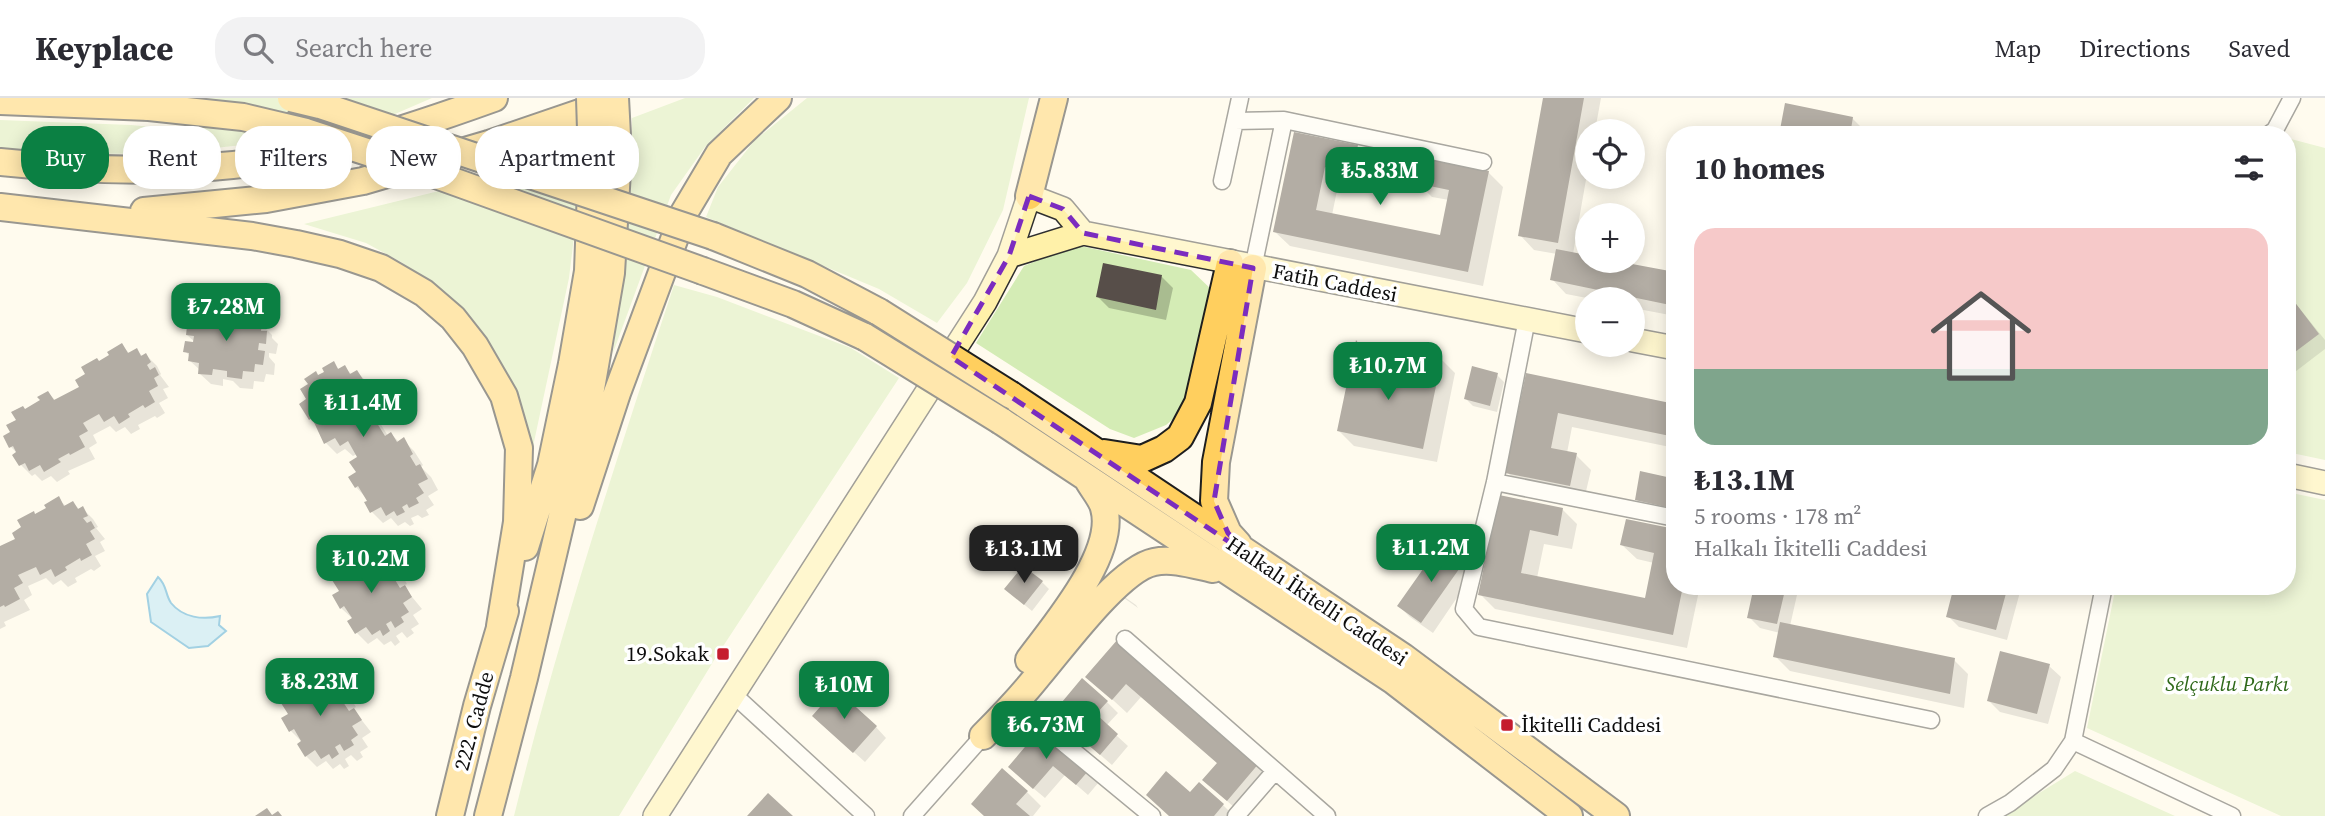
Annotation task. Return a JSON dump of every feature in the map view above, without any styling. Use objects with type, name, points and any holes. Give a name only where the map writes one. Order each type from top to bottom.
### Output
[{"type":"main road","name":"Halkalı İkitelli Caddesi","points":[[291,98],[320,105],[713,236],[807,274],[879,312],[1011,394],[1092,464],[1238,563],[1569,816]]},
{"type":"main road","points":[[0,162],[58,168],[141,171],[248,164],[341,147],[494,98]]},
{"type":"main road","points":[[500,625],[551,465],[572,364],[587,271],[592,161],[590,98]]},
{"type":"main road","points":[[524,678],[588,406],[611,273],[618,154],[615,98]]},
{"type":"main road","points":[[51,212],[156,211],[266,199],[363,181],[489,144],[622,98]]},
{"type":"main road","points":[[524,678],[617,393],[684,212],[719,154],[778,98]]},
{"type":"main road","points":[[1029,196],[1054,98]]},
{"type":"main road","name":"Halkalı İkitelli Caddesi","points":[[0,101],[149,107],[243,117],[306,132],[422,170],[793,304],[865,337],[1001,421],[1092,464]]},
{"type":"main road","points":[[0,207],[252,236],[340,254],[381,268],[424,293],[453,318],[475,346],[504,396],[519,447],[517,522],[500,625]]},
{"type":"main road","points":[[983,736],[1022,668],[1074,601],[1095,562],[1104,537],[1105,509],[1092,464],[1142,458],[1164,449],[1180,437],[1198,403],[1242,265]]},
{"type":"main road","points":[[983,736],[1128,574],[1154,562],[1238,563],[1214,501],[1216,462],[1242,265]]},
{"type":"main road","name":"Halkalı İkitelli Caddesi","points":[[1238,563],[1403,657],[1616,816]]},
{"type":"main road","name":"222. Cadde","points":[[450,816],[500,625]]},
{"type":"main road","name":"222. Cadde","points":[[488,816],[524,678]]},
{"type":"street","points":[[1222,181],[1240,98]]},
{"type":"street","points":[[2277,126],[2292,98]]},
{"type":"street","points":[[1235,121],[1284,120],[1483,162]]},
{"type":"street","points":[[1242,265],[1284,120]]},
{"type":"street","points":[[655,816],[985,302],[1009,256],[1029,196],[1063,209],[1083,233],[1009,256]]},
{"type":"street","name":"Fatih Caddesi","points":[[1083,233],[1575,329]]},
{"type":"street","points":[[1527,319],[1494,482],[1464,608],[1479,627],[1931,720]]},
{"type":"street","points":[[1645,342],[1666,346]]},
{"type":"street","points":[[2296,477],[2325,483]]},
{"type":"street","points":[[1494,482],[1666,516]]},
{"type":"street","points":[[1987,816],[2010,803],[2054,769],[2073,741],[2102,595]]},
{"type":"street","points":[[1125,639],[1327,816]]},
{"type":"street","points":[[734,695],[866,816]]},
{"type":"street","points":[[1015,703],[1152,816]]},
{"type":"street","points":[[912,816],[983,736]]},
{"type":"street","points":[[2073,741],[2232,816]]},
{"type":"street","points":[[1236,816],[1275,771]]},
{"type":"highlighted area","points":[[1029,196],[1063,209],[1083,233],[1253,268],[1214,501],[1228,533],[1246,553],[951,357],[1009,256]]},
{"type":"green space","points":[[199,98],[432,98],[388,117],[344,126],[235,126],[235,146],[221,147],[221,126],[187,126]]},
{"type":"green space","points":[[685,98],[754,98],[705,147],[671,195],[613,353],[631,189],[639,189],[639,126],[632,126],[632,118]]},
{"type":"green space","points":[[807,98],[1029,98],[1003,210],[967,283],[937,323],[879,289],[706,217],[718,187],[754,141]]},
{"type":"green space","points":[[0,120],[142,126],[123,126],[123,154],[109,154],[109,126],[21,126],[21,152],[0,148]]},
{"type":"green space","points":[[2296,140],[2325,148],[2325,460],[2296,454]]},
{"type":"green space","points":[[475,182],[475,189],[578,189],[569,278],[531,456],[519,399],[496,353],[476,327],[426,279],[401,262],[366,243],[304,224],[447,189],[461,189],[461,186]]},
{"type":"green space","points":[[1076,245],[1191,270],[1213,291],[1183,411],[1166,425],[1134,438],[1110,429],[976,343],[1024,266]]},
{"type":"green space","points":[[674,285],[717,297],[851,348],[899,378],[716,657],[619,816],[514,816],[609,483]]},
{"type":"green space","name":"Selçuklu Parkı","points":[[2296,494],[2325,500],[2325,816],[2281,816],[2087,728],[2114,595],[2296,595]]},
{"type":"green space","points":[[2075,771],[2175,816],[2002,816]]},
{"type":"water","points":[[158,577],[171,603],[181,612],[194,617],[220,616],[219,625],[226,631],[208,646],[189,648],[151,622],[147,594]]},
{"type":"building","points":[[1543,98],[1584,98],[1580,119],[1575,119],[1575,148],[1558,243],[1518,236]]},
{"type":"building","points":[[1785,103],[1853,117],[1852,126],[1781,126]]},
{"type":"building","points":[[1294,132],[1358,145],[1352,173],[1325,167],[1316,210],[1440,235],[1449,190],[1415,183],[1421,157],[1489,171],[1468,272],[1273,232]]},
{"type":"building","points":[[1556,249],[1575,253],[1575,273],[1645,273],[1645,266],[1666,270],[1666,304],[1645,300],[1645,287],[1584,287],[1550,280]]},
{"type":"building","points":[[1103,263],[1162,275],[1156,310],[1096,297]]},
{"type":"building","points":[[2296,304],[2319,334],[2296,351]]},
{"type":"building","points":[[205,306],[220,308],[220,313],[234,315],[234,310],[250,312],[249,320],[262,322],[261,331],[267,331],[266,344],[259,343],[258,350],[265,351],[263,365],[255,364],[254,372],[243,371],[242,379],[227,377],[227,371],[213,369],[212,375],[198,374],[199,363],[188,361],[189,353],[183,352],[185,341],[193,342],[194,336],[186,335],[187,326],[193,327],[194,318],[204,319]]},
{"type":"building","points":[[1356,340],[1379,371],[1411,377],[1442,357],[1423,449],[1337,431]]},
{"type":"building","points":[[122,343],[128,353],[137,348],[141,356],[146,353],[151,362],[147,365],[150,370],[155,367],[159,375],[154,378],[158,386],[149,391],[155,402],[145,408],[143,405],[128,414],[130,417],[119,424],[114,416],[104,422],[99,414],[83,423],[88,431],[79,436],[85,447],[58,459],[61,462],[44,472],[40,465],[29,471],[25,463],[19,466],[12,455],[16,452],[13,446],[9,448],[3,436],[10,432],[6,425],[16,420],[11,412],[23,406],[25,409],[40,400],[37,397],[48,391],[54,400],[79,387],[75,380],[85,374],[81,367],[97,358],[99,361],[109,355],[107,352]]},
{"type":"building","points":[[334,361],[338,369],[345,365],[350,374],[357,370],[370,398],[374,395],[380,406],[370,412],[385,436],[391,432],[397,442],[404,437],[413,454],[410,456],[416,466],[420,464],[428,479],[418,484],[424,493],[416,498],[419,503],[409,508],[407,504],[402,507],[405,512],[397,516],[394,511],[386,516],[381,507],[370,513],[364,502],[367,501],[358,486],[355,488],[348,477],[356,472],[349,462],[357,457],[348,441],[340,446],[335,438],[324,444],[312,418],[309,420],[299,404],[306,399],[300,389],[308,384],[304,379],[316,371],[318,375],[324,372],[322,368]]},
{"type":"building","points":[[1472,366],[1498,373],[1490,406],[1464,399]]},
{"type":"building","points":[[1526,373],[1666,402],[1666,435],[1558,413],[1551,448],[1577,453],[1570,486],[1505,473]]},
{"type":"building","points":[[1640,471],[1666,477],[1666,507],[1635,500]]},
{"type":"building","points":[[1499,495],[1563,508],[1558,536],[1530,530],[1521,573],[1645,598],[1654,553],[1620,545],[1626,519],[1666,527],[1666,595],[1681,595],[1673,635],[1478,595]]},
{"type":"building","points":[[59,496],[64,506],[73,501],[78,509],[83,506],[88,516],[83,518],[87,523],[91,521],[95,528],[90,531],[95,539],[86,544],[92,555],[81,561],[80,558],[55,577],[51,569],[40,575],[36,567],[18,575],[23,583],[14,588],[20,599],[0,607],[0,546],[15,539],[12,533],[21,527],[17,520],[46,508],[44,505]]},
{"type":"building","points":[[1440,545],[1464,562],[1421,623],[1397,606]]},
{"type":"building","points":[[365,552],[369,558],[376,554],[382,563],[389,559],[397,572],[392,575],[400,588],[405,585],[412,597],[403,603],[409,612],[401,617],[404,622],[395,628],[391,621],[386,624],[390,631],[383,636],[380,630],[372,635],[366,627],[355,634],[347,621],[352,618],[344,606],[340,609],[332,595],[339,591],[332,580],[339,575],[336,570],[347,563],[350,569],[356,565],[353,559]]},
{"type":"building","points":[[1023,566],[1043,581],[1024,605],[1004,589]]},
{"type":"building","points":[[1752,595],[1784,595],[1777,624],[1747,618]]},
{"type":"building","points":[[1952,595],[2006,595],[1996,630],[1946,617]]},
{"type":"building","points":[[1780,622],[1955,658],[1950,694],[1773,657]]},
{"type":"building","points":[[1118,639],[1260,762],[1227,801],[1202,780],[1217,763],[1126,684],[1112,700],[1085,677]]},
{"type":"building","points":[[2000,651],[2050,664],[2037,714],[1987,701]]},
{"type":"building","points":[[314,675],[318,682],[325,677],[331,687],[338,682],[346,696],[341,699],[349,711],[354,708],[362,720],[352,726],[358,735],[351,740],[354,745],[344,751],[340,744],[335,747],[339,754],[332,759],[329,754],[321,759],[315,750],[305,757],[297,744],[301,741],[294,729],[289,732],[281,718],[288,714],[281,703],[289,698],[285,693],[296,686],[299,692],[305,688],[302,682]]},
{"type":"building","points":[[1082,678],[1108,701],[1096,714],[1118,734],[1100,755],[1052,714]]},
{"type":"building","points":[[836,689],[877,726],[853,753],[812,716]]},
{"type":"building","points":[[1041,728],[1089,770],[1076,785],[1053,766],[1033,789],[1008,767]]},
{"type":"building","points":[[1002,768],[1028,791],[1016,804],[1030,816],[984,816],[971,804]]},
{"type":"building","points":[[1166,771],[1190,792],[1199,782],[1224,804],[1214,816],[1169,816],[1146,795]]},
{"type":"building","points":[[768,793],[793,816],[747,816]]},
{"type":"building","points":[[267,808],[272,815],[278,811],[282,816],[255,816]]},
{"type":"place","name":"19.Sokak","points":[[723,654]]},
{"type":"place","name":"İkitelli Caddesi","points":[[1507,725]]}]
